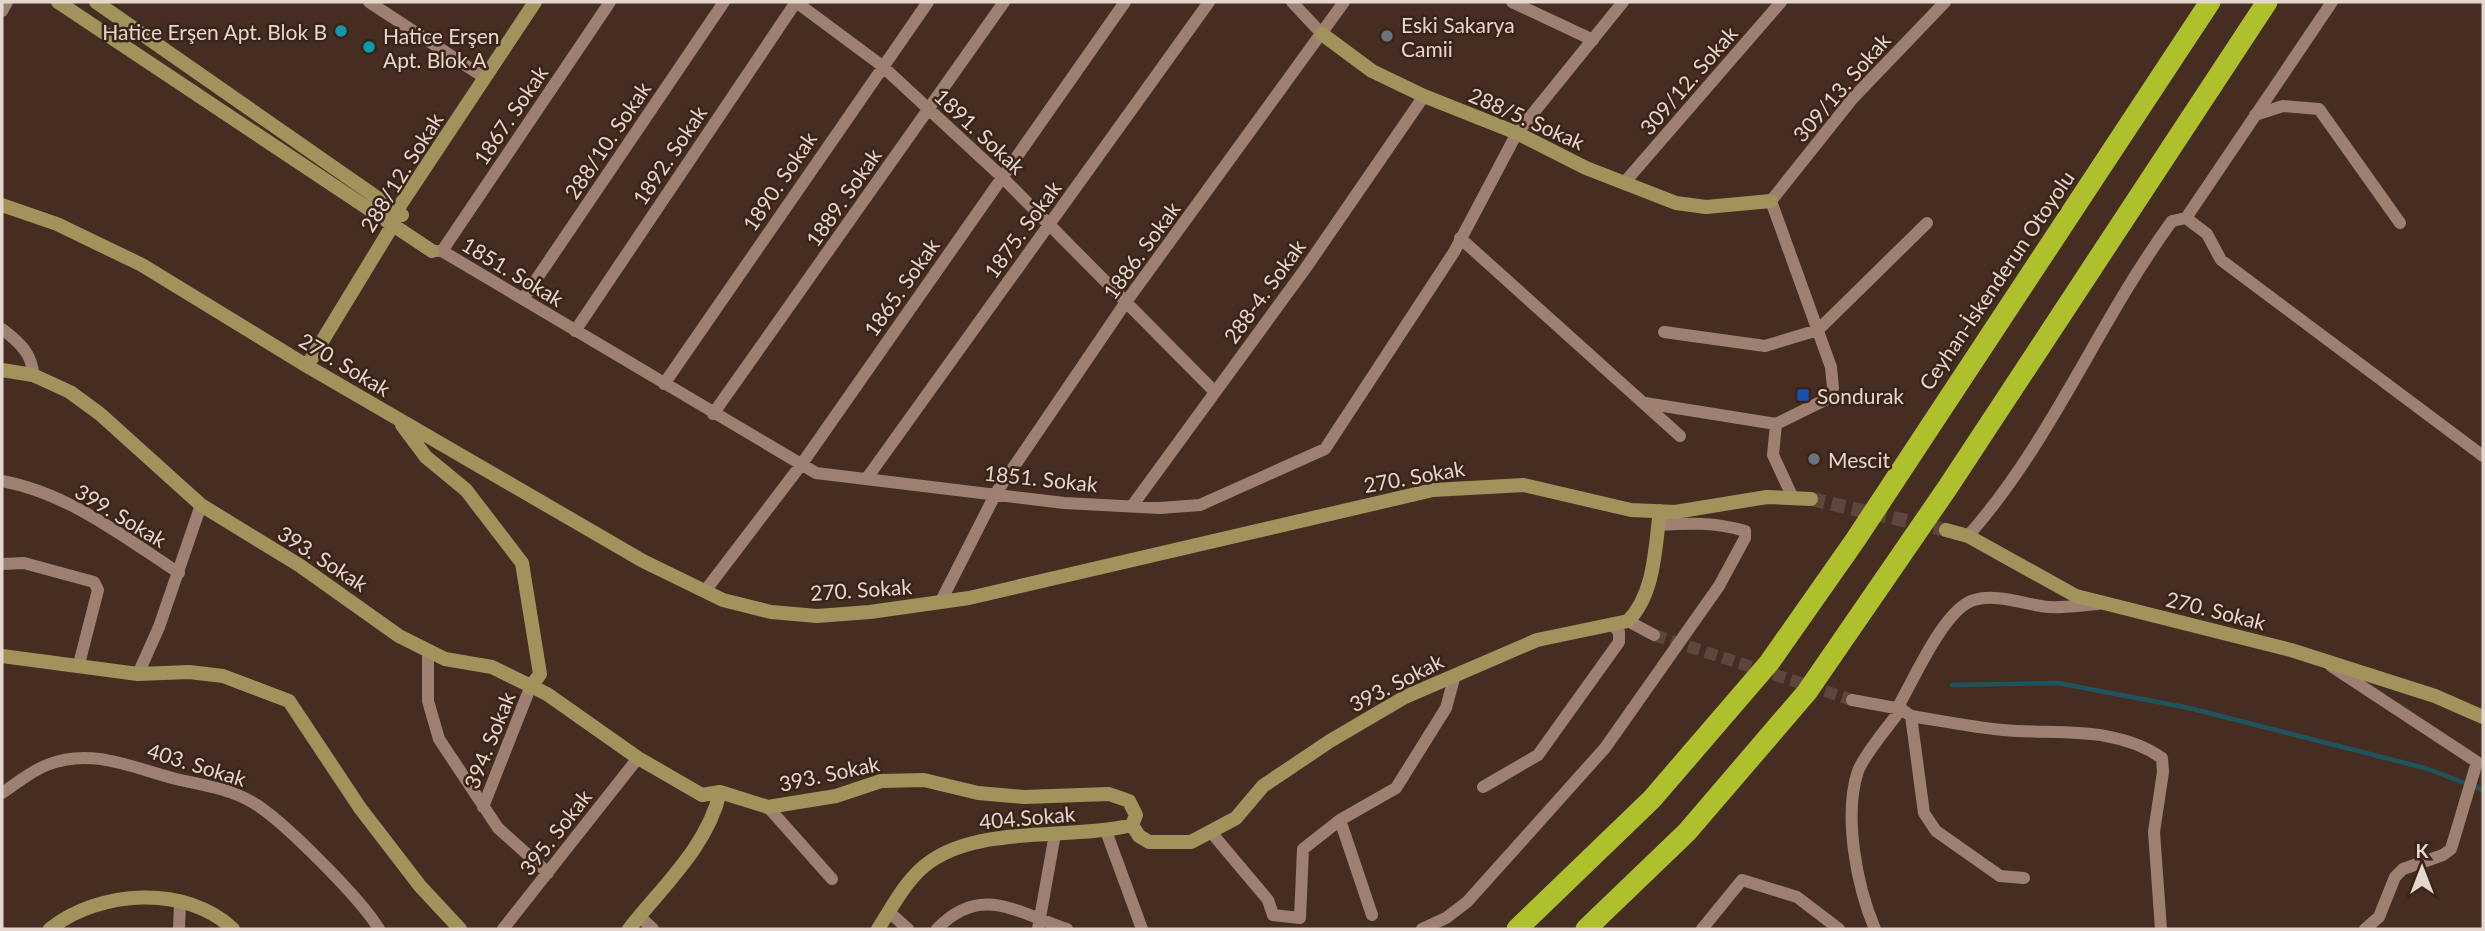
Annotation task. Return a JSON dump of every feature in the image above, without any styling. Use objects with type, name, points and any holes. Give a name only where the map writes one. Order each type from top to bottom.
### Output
[{"type":"highway","name":"Ceyhan-İskenderun Otoyolu","points":[[1517,929],[1661,789],[1769,663],[1856,539],[2210,2]]},
{"type":"highway","points":[[1586,929],[1688,832],[1807,692],[1948,487],[2267,2]]},
{"type":"street","points":[[2,11],[7,2]]},
{"type":"street","points":[[58,2],[396,216]]},
{"type":"street","points":[[96,2],[396,216],[437,251]]},
{"type":"street","points":[[369,2],[485,78]]},
{"type":"street","name":"288/12. Sokak","points":[[307,366],[396,216],[535,2]]},
{"type":"street","name":"1867. Sokak","points":[[437,251],[610,2]]},
{"type":"street","name":"288/10. Sokak","points":[[523,299],[724,2]]},
{"type":"street","name":"1891. Sokak","points":[[796,2],[881,65],[928,108],[1049,223],[1214,391]]},
{"type":"street","name":"1892. Sokak","points":[[575,331],[796,2]]},
{"type":"street","name":"1890. Sokak","points":[[664,384],[881,65],[928,2]]},
{"type":"street","name":"1889. Sokak","points":[[713,414],[1004,2]]},
{"type":"street","name":"1865. Sokak","points":[[705,591],[801,465],[1125,2]]},
{"type":"street","name":"1875. Sokak","points":[[867,478],[1209,2]]},
{"type":"street","name":"288/5. Sokak","points":[[1292,2],[1322,34],[1372,71],[1424,96],[1517,133],[1624,183],[1676,204],[1706,207],[1770,201]]},
{"type":"street","name":"1886. Sokak","points":[[940,603],[996,493],[1126,302],[1345,2]]},
{"type":"street","points":[[1512,2],[1593,40]]},
{"type":"street","name":"1851. Sokak","points":[[437,251],[816,473],[1064,502],[1132,506],[1200,505],[1325,449],[1396,344],[1460,238],[1517,133],[1623,2]]},
{"type":"street","name":"309/12. Sokak","points":[[1624,183],[1781,2]]},
{"type":"street","name":"309/13. Sokak","points":[[1770,201],[1853,97],[1945,2]]},
{"type":"street","points":[[1968,536],[2002,498],[2078,378],[2143,261],[2172,221],[2186,218],[2332,2]]},
{"type":"street","name":"288-4. Sokak","points":[[1132,506],[1306,269],[1424,96]]},
{"type":"street","points":[[2255,115],[2283,106],[2319,109],[2400,223]]},
{"type":"street","points":[[1644,403],[1776,424],[1827,399],[1833,388],[1830,367],[1770,201]]},
{"type":"street","name":"270. Sokak","points":[[2,205],[57,224],[142,265],[307,366],[643,561],[723,600],[771,612],[817,615],[940,603],[1433,490],[1524,485],[1659,518],[1675,512],[1767,496],[1811,499]]},
{"type":"street","points":[[2186,218],[2207,234],[2221,260],[2483,456]]},
{"type":"street","points":[[1664,332],[1765,346],[1818,330],[1927,223]]},
{"type":"street","points":[[1460,238],[1680,436]]},
{"type":"street","points":[[2,329],[27,353],[33,364],[33,375]]},
{"type":"street","name":"393. Sokak","points":[[2,370],[33,375],[70,392],[100,414],[201,505],[299,565],[399,636],[445,659],[492,667],[530,688],[547,694],[638,758],[702,795],[720,792],[768,807],[836,796],[881,780],[924,780],[978,793],[1024,797],[1109,794],[1129,801],[1136,815],[1132,825],[1139,836],[1149,842],[1191,842],[1236,818],[1263,786],[1330,741],[1405,697],[1537,640],[1621,623]]},
{"type":"street","points":[[397,419],[426,457],[466,490],[522,563],[540,674],[530,688]]},
{"type":"street","points":[[1776,424],[1773,455],[1793,498]]},
{"type":"street","name":"399. Sokak","points":[[2,481],[23,485],[84,511],[179,573]]},
{"type":"street","points":[[138,674],[179,573],[201,505]]},
{"type":"street","points":[[1422,929],[1446,918],[1467,902],[1605,748],[1719,586],[1745,538],[1745,531],[1659,518],[1654,566],[1637,612],[1621,623],[1619,642],[1538,755],[1483,787]]},
{"type":"street","name":"270. Sokak","points":[[1946,530],[1968,536],[2076,596],[2325,662],[2435,696],[2483,717]]},
{"type":"street","points":[[2,564],[24,563],[94,582],[98,590],[79,664]]},
{"type":"street","points":[[2024,878],[2000,876],[1936,831],[1924,813],[1906,713],[1900,703],[1942,628],[1965,605],[1976,600],[2005,599],[2051,607],[2105,603]]},
{"type":"street","points":[[1621,623],[1654,635]]},
{"type":"street","name":"394. Sokak","points":[[428,651],[430,719],[447,754],[498,828],[548,873]]},
{"type":"street","points":[[2,656],[79,664],[138,674],[189,672],[223,676],[289,701],[360,808],[420,886],[460,929]]},
{"type":"street","points":[[2325,662],[2477,762],[2451,849],[2443,855],[2403,869],[2395,877],[2379,917],[2365,929]]},
{"type":"street","points":[[1210,831],[1268,900],[1273,915],[1300,918],[1303,849],[1340,820],[1396,788],[1446,708],[1455,676]]},
{"type":"street","name":"394. Sokak","points":[[483,807],[530,688]]},
{"type":"street","points":[[1852,700],[1906,713],[2004,730],[2082,733],[2128,741],[2162,758],[2163,772],[2154,832],[2161,929]]},
{"type":"street","points":[[1875,929],[1865,906],[1851,831],[1858,771],[1906,713]]},
{"type":"street","name":"403. Sokak","points":[[2,793],[46,765],[70,759],[100,758],[226,789],[254,803],[278,823],[316,859],[379,929]]},
{"type":"street","name":"395. Sokak","points":[[502,929],[638,758]]},
{"type":"street","points":[[629,929],[705,835],[715,813],[720,792]]},
{"type":"street","points":[[768,807],[832,879]]},
{"type":"street","points":[[1340,820],[1371,915]]},
{"type":"street","name":"404.Sokak","points":[[878,929],[905,887],[931,861],[970,843],[1107,831],[1132,825]]},
{"type":"street","points":[[1107,831],[1142,929]]},
{"type":"street","points":[[1038,925],[1055,834]]},
{"type":"street","points":[[1702,929],[1742,880],[1797,897],[1839,929]]},
{"type":"street","points":[[50,929],[62,920],[108,901],[146,897],[180,903],[222,918],[233,929]]},
{"type":"street","points":[[179,929],[180,903]]},
{"type":"street","points":[[937,929],[968,905],[1004,904],[1038,925],[1067,929]]},
{"type":"street","points":[[889,912],[908,929]]},
{"type":"street","points":[[639,916],[653,929]]},
{"type":"waterway","points":[[1952,685],[2058,683],[2189,708],[2425,768],[2483,790]]},
{"type":"tunnel","points":[[1811,499],[1946,530]]},
{"type":"tunnel","points":[[1654,635],[1852,700]]},
{"type":"place","name":"Hatice Erşen Apt. Blok B","points":[[341,31]]},
{"type":"place","name":"Eski Sakarya Camii","points":[[1387,36]]},
{"type":"place","name":"Hatice Erşen Apt. Blok A","points":[[369,47]]},
{"type":"place","name":"Sondurak","points":[[1803,395]]},
{"type":"place","name":"Mescit","points":[[1814,459]]}]
